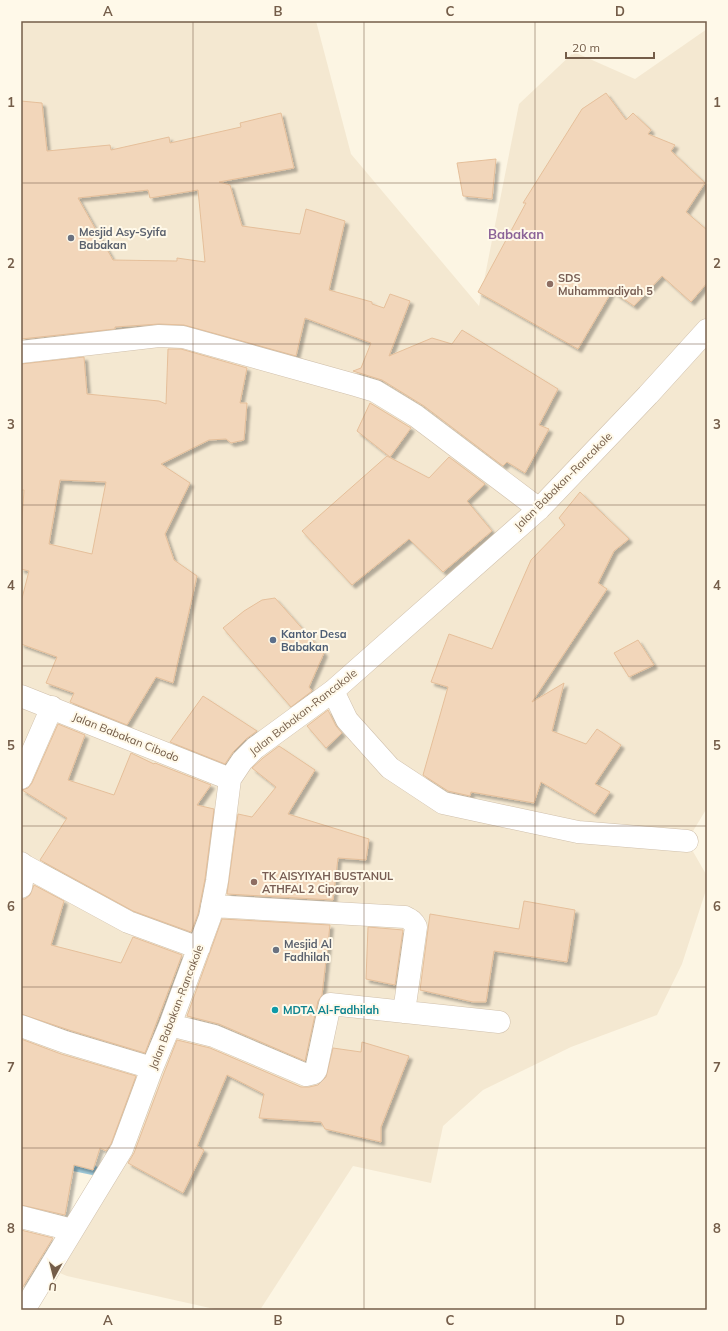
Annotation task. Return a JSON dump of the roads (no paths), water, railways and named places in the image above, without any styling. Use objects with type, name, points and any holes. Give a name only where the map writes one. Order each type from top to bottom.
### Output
[{"type":"street","name":"Jalan Babakan-Rancakole","points":[[24,1310],[122,1149],[210,917],[230,779],[242,761],[255,748],[333,691],[539,509],[648,395],[707,330]]},
{"type":"street","points":[[21,352],[159,336],[183,337],[375,391],[416,416],[539,509]]},
{"type":"street","points":[[333,691],[347,720],[390,768],[443,802],[578,832],[687,841]]},
{"type":"street","name":"Jalan Babakan Cibodo","points":[[21,696],[52,707],[230,779]]},
{"type":"street","points":[[21,778],[52,707]]},
{"type":"street","points":[[21,887],[23,864],[128,922],[198,948]]},
{"type":"street","points":[[212,906],[405,917],[411,920],[414,922],[416,927],[404,1012]]},
{"type":"street","points":[[170,1025],[214,1036],[306,1075],[314,1073],[316,1070],[330,1004],[499,1022]]},
{"type":"street","points":[[21,1026],[65,1042],[152,1068]]},
{"type":"street","points":[[21,1217],[72,1230]]},
{"type":"waterway","points":[[62,1164],[100,1172],[97,1179]]},
{"type":"place","name":"Mesjid Asy-Syifa Babakan","points":[[71,238]]},
{"type":"place","name":"SDS Muhammadiyah 5","points":[[550,284]]},
{"type":"place","name":"Kantor Desa Babakan","points":[[273,640]]},
{"type":"place","name":"TK AISYIYAH BUSTANUL ATHFAL 2 Ciparay","points":[[254,882]]},
{"type":"place","name":"Mesjid Al Fadhilah","points":[[276,950]]},
{"type":"place","name":"MDTA Al-Fadhilah","points":[[275,1010]]},
{"type":"district","name":"Babakan","points":[[516,234]]}]
